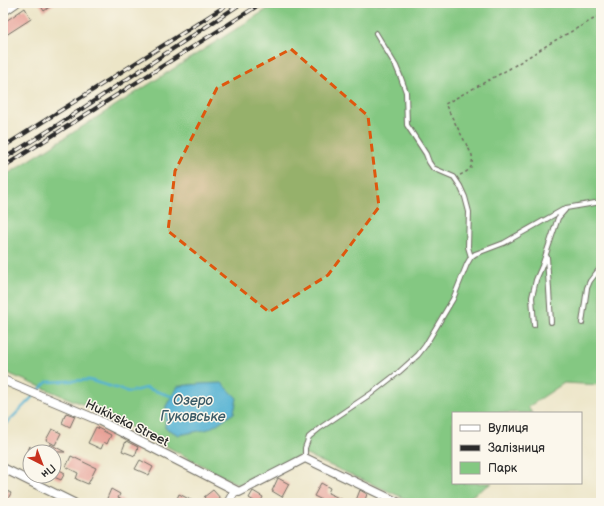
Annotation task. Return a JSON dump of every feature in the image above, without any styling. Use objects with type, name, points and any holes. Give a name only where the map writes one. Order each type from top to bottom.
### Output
[{"type":"street","points":[[3,12],[16,3]]},
{"type":"street","name":"Hukivska Street","points":[[3,380],[98,420],[237,491]]},
{"type":"street","points":[[228,503],[237,491],[304,458],[399,503]]},
{"type":"street","points":[[3,468],[74,503]]},
{"type":"lane","points":[[376,33],[396,66],[406,92],[407,125],[426,154],[433,168],[454,177],[460,186],[468,212],[468,247],[471,258]]},
{"type":"lane","points":[[304,458],[305,448],[309,437],[372,393],[399,372],[422,350],[453,299],[467,264],[471,258],[476,254],[509,240],[566,208],[601,202]]},
{"type":"lane","points":[[534,325],[532,298],[536,280],[547,254],[558,218],[566,208]]},
{"type":"lane","points":[[547,254],[551,322]]},
{"type":"lane","points":[[582,322],[587,288],[590,281],[601,267]]},
{"type":"path","points":[[454,177],[468,171],[473,164],[472,155],[445,104],[509,69],[601,14]]},
{"type":"highlighted area","points":[[291,49],[368,116],[379,207],[328,275],[269,312],[168,231],[175,171],[217,88]]},
{"type":"green space","points":[[277,3],[601,3],[601,385],[564,383],[528,407],[531,412],[452,412],[452,484],[490,484],[458,503],[415,503],[304,454],[239,485],[106,414],[3,370],[3,177]]},
{"type":"water","name":"Озеро Гуковське","points":[[222,383],[237,398],[234,413],[209,429],[179,435],[165,428],[166,406],[178,386]]},
{"type":"building","points":[[39,3],[55,3],[44,11]]},
{"type":"building","points":[[25,8],[31,19],[3,37],[3,23]]},
{"type":"building","points":[[66,413],[75,416],[70,427],[62,423]]},
{"type":"building","points":[[96,427],[111,435],[107,444],[104,442],[101,449],[88,443]]},
{"type":"building","points":[[52,429],[61,433],[56,444],[46,440]]},
{"type":"building","points":[[126,441],[138,447],[135,456],[122,451]]},
{"type":"building","points":[[71,456],[96,468],[88,484],[76,479],[78,473],[66,467]]},
{"type":"building","points":[[140,460],[153,467],[149,475],[135,469]]},
{"type":"building","points":[[62,471],[65,473],[62,478]]},
{"type":"building","points":[[278,478],[289,484],[282,497],[272,491]]},
{"type":"building","points":[[321,483],[330,488],[328,493],[350,503],[328,503],[314,496]]},
{"type":"building","points":[[3,489],[11,493],[6,503],[3,503]]},
{"type":"building","points":[[111,489],[120,494],[118,498],[128,503],[105,503]]},
{"type":"building","points":[[213,490],[221,499],[216,503],[209,503],[204,497]]},
{"type":"building","points":[[360,490],[367,494],[364,503],[355,503]]},
{"type":"building","points":[[253,491],[263,497],[260,503],[257,503],[249,498]]},
{"type":"building","points":[[179,494],[197,503],[175,503]]},
{"type":"waterway","points":[[3,427],[47,382],[89,380],[129,392],[146,388],[171,396]]},
{"type":"railway","points":[[3,147],[230,3]]},
{"type":"railway","points":[[3,159],[56,126],[242,3]]},
{"type":"railway","points":[[3,167],[262,3]]}]
